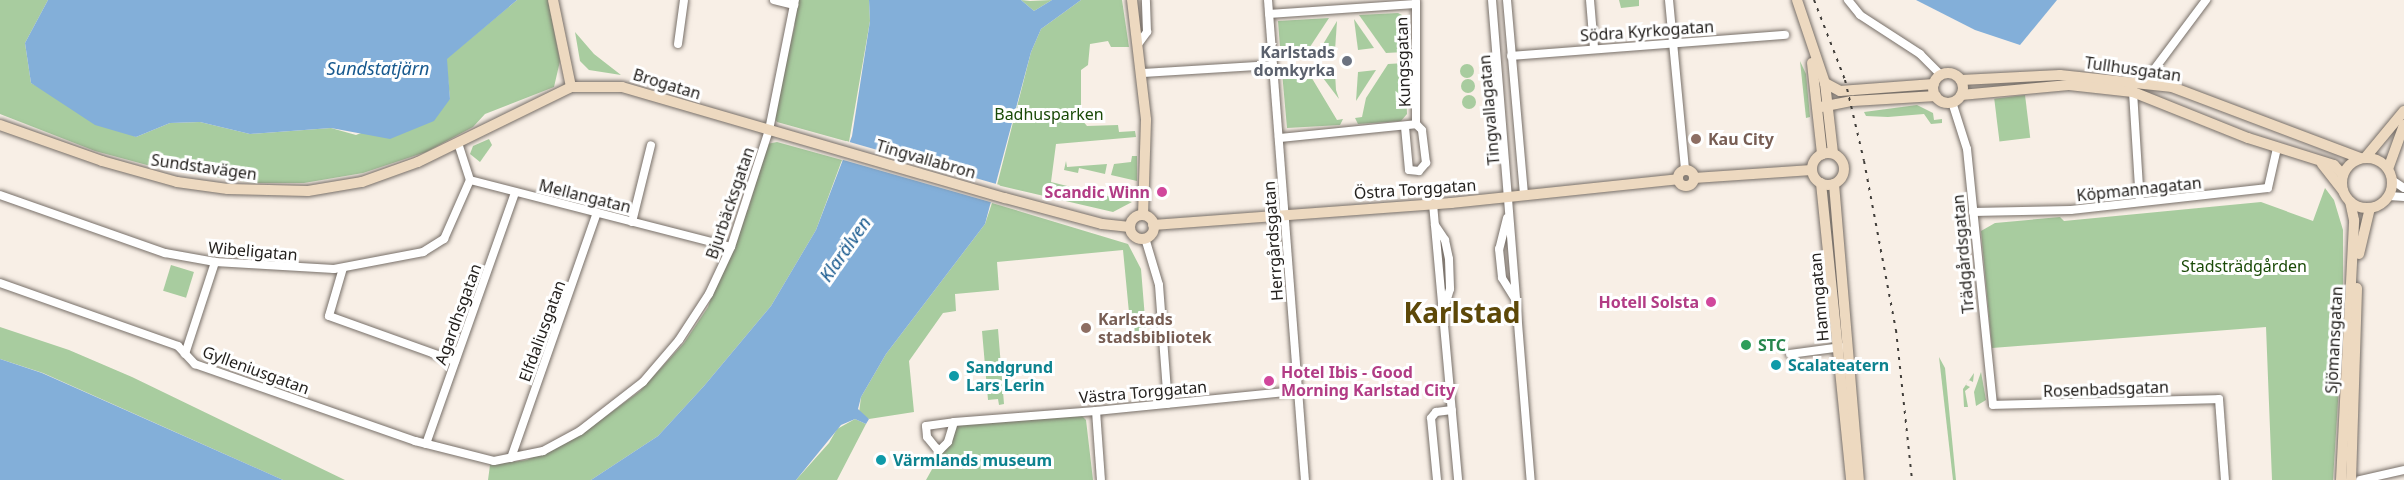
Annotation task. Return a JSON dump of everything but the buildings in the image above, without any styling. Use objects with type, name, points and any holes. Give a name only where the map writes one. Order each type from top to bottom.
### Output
[{"type":"street","points":[[553,0],[571,87]]},
{"type":"street","points":[[678,44],[684,0]]},
{"type":"street","points":[[774,0],[795,2]]},
{"type":"street","points":[[1132,0],[1143,73],[1147,151],[1143,215],[1153,225],[1145,238],[1159,285],[1168,404]]},
{"type":"street","points":[[1139,43],[1148,32],[1146,0]]},
{"type":"street","name":"Herrgårdsgatan","points":[[1268,0],[1305,480]]},
{"type":"street","name":"Tingvallagatan","points":[[1492,0],[1509,186],[1506,196],[1508,216],[1499,249],[1503,278],[1516,300],[1531,480]]},
{"type":"street","name":"Tingvallagatan","points":[[1507,0],[1524,194]]},
{"type":"street","points":[[1590,0],[1594,48]]},
{"type":"street","points":[[1669,0],[1685,170],[1678,179]]},
{"type":"street","points":[[1685,170],[1694,178],[1812,170],[1827,153],[1823,107],[1790,0]]},
{"type":"street","points":[[1797,0],[1825,83],[1823,107]]},
{"type":"street","points":[[1848,0],[1860,15],[1920,54],[1937,79],[1936,96]]},
{"type":"street","points":[[2144,83],[2206,0]]},
{"type":"street","name":"Bjurbäcksgatan","points":[[511,458],[543,451],[580,431],[643,382],[694,320],[731,247],[769,130],[795,2]]},
{"type":"street","points":[[1269,14],[1416,2]]},
{"type":"street","name":"Kungsgatan","points":[[1405,127],[1409,170],[1419,171],[1426,163],[1422,130],[1416,124],[1416,2]]},
{"type":"street","name":"Södra Kyrkogatan","points":[[1511,56],[1785,35]]},
{"type":"street","points":[[1143,73],[1273,65]]},
{"type":"street","name":"Tullhusgatan","points":[[1937,79],[1951,73],[1961,80],[1990,81],[2060,75],[2144,83],[2186,91],[2367,158]]},
{"type":"street","points":[[1825,83],[1840,92],[1937,79]]},
{"type":"street","points":[[1823,107],[1853,101],[1936,96],[1957,98],[1961,80]]},
{"type":"street","name":"Tullhusgatan","points":[[1957,98],[2054,86],[2133,92],[2277,148],[2322,164],[2334,165],[2343,175]]},
{"type":"street","name":"Brogatan","points":[[571,87],[622,87],[838,150]]},
{"type":"street","name":"Sundstavägen","points":[[0,124],[140,173],[255,191],[308,191],[362,182],[458,143],[571,87]]},
{"type":"street","points":[[2133,92],[2140,202]]},
{"type":"street","name":"Trädgårdsgatan","points":[[1957,98],[1967,149],[1993,405]]},
{"type":"street","points":[[2389,196],[2390,175],[2399,125],[2404,111]]},
{"type":"street","points":[[1280,138],[1405,127],[1416,124]]},
{"type":"street","points":[[2343,191],[2343,175],[2387,144],[2399,125]]},
{"type":"street","points":[[458,143],[470,180]]},
{"type":"street","points":[[632,222],[651,145]]},
{"type":"street","name":"Köpmannagatan","points":[[1972,212],[2071,210],[2268,188],[2277,148]]},
{"type":"street","name":"Tingvallabron","points":[[838,150],[1102,224],[1130,226]]},
{"type":"street","points":[[1812,170],[1821,183],[1834,184],[1842,178],[1845,167],[1827,153]]},
{"type":"street","points":[[2367,158],[2404,188]]},
{"type":"street","points":[[2322,164],[2350,201],[2374,207],[2389,196],[2404,197]]},
{"type":"street","name":"Östra Torggatan","points":[[1153,225],[1433,204],[1678,179],[1687,186],[1694,178]]},
{"type":"street","name":"Mellangatan","points":[[470,180],[731,247]]},
{"type":"street","name":"Wibeligatan","points":[[0,195],[165,252],[215,262],[298,270],[343,268],[423,252],[444,239],[470,180]]},
{"type":"street","name":"Hamngatan","points":[[1821,183],[1859,480]]},
{"type":"street","name":"Hamngatan","points":[[1834,184],[1851,480]]},
{"type":"street","name":"Agardhsgatan","points":[[426,444],[515,192]]},
{"type":"street","name":"Sjömansgatan","points":[[2341,480],[2354,220],[2350,201]]},
{"type":"street","points":[[1433,204],[1458,480]]},
{"type":"street","name":"Sjömansgatan","points":[[2351,480],[2360,246],[2374,207]]},
{"type":"street","name":"Elfdaliusgatan","points":[[511,458],[597,213]]},
{"type":"street","points":[[1143,215],[1134,217],[1130,226],[1134,236],[1145,238]]},
{"type":"street","points":[[185,354],[215,262]]},
{"type":"street","points":[[343,268],[329,316],[455,361]]},
{"type":"street","name":"Gylleniusgatan","points":[[0,283],[178,346],[195,364],[426,444],[480,459],[511,458]]},
{"type":"street","points":[[1790,354],[1842,347]]},
{"type":"street","name":"Västra Torggatan","points":[[954,422],[1298,391]]},
{"type":"street","name":"Rosenbadsgatan","points":[[1993,405],[2221,400],[2225,480]]},
{"type":"street","points":[[1437,480],[1431,418],[1436,412],[1452,410]]},
{"type":"street","points":[[1096,411],[1101,480]]},
{"type":"street","points":[[2360,480],[2404,470]]},
{"type":"green space","points":[[0,0],[48,0],[25,43],[31,83],[136,137],[170,123],[200,122],[250,134],[331,128],[356,135],[450,99],[446,59],[517,0],[548,0],[560,61],[554,87],[485,114],[473,127],[426,152],[363,173],[304,183],[254,183],[158,168],[95,151],[0,114]]},
{"type":"green space","points":[[794,0],[869,0],[870,21],[849,142],[777,122],[773,115],[795,25],[791,20]]},
{"type":"green space","points":[[1021,0],[1030,1],[1052,0],[1034,11]]},
{"type":"green space","name":"Badhusparken","points":[[1081,0],[1122,0],[1129,47],[1111,47],[1108,41],[1090,44],[1088,65],[1081,70],[1081,119],[1087,126],[1118,125],[1119,132],[1135,131],[1136,137],[1056,144],[1051,182],[1132,202],[1113,212],[997,185],[1031,52],[1041,29]]},
{"type":"green space","points":[[1619,0],[1639,0],[1639,6],[1621,8]]},
{"type":"green space","points":[[1398,13],[1402,15],[1404,52],[1386,53],[1359,15]]},
{"type":"green space","points":[[1329,18],[1302,59],[1281,60],[1278,21]]},
{"type":"green space","points":[[1354,19],[1374,48],[1358,50]]},
{"type":"green space","points":[[1337,21],[1335,50],[1319,51]]},
{"type":"green space","points":[[575,32],[594,54],[621,75],[589,70],[580,61]]},
{"type":"green space","points":[[1800,61],[1806,74],[1810,117],[1806,118]]},
{"type":"green space","points":[[1405,63],[1407,114],[1401,121],[1358,124],[1355,118],[1362,117],[1366,98],[1388,64]]},
{"type":"green space","points":[[1467,64],[1472,66],[1474,71],[1472,76],[1467,78],[1462,76],[1460,71],[1462,66]]},
{"type":"green space","points":[[1307,70],[1337,120],[1343,119],[1340,125],[1287,128],[1282,72]]},
{"type":"green space","points":[[1376,70],[1356,101],[1358,72]]},
{"type":"green space","points":[[1335,73],[1336,90],[1339,99],[1320,74]]},
{"type":"green space","points":[[1468,79],[1473,81],[1475,86],[1473,91],[1468,93],[1463,91],[1461,86],[1463,81]]},
{"type":"green space","points":[[1469,95],[1474,97],[1476,102],[1474,107],[1469,109],[1464,107],[1462,102],[1464,97]]},
{"type":"green space","points":[[2025,95],[2030,138],[1999,141],[1994,99]]},
{"type":"green space","points":[[1917,105],[1933,113],[1934,120],[1942,119],[1942,123],[1931,124],[1924,114],[1888,117],[1866,116],[1864,112]]},
{"type":"green space","points":[[489,139],[492,145],[480,162],[470,154],[473,146]]},
{"type":"green space","points":[[777,142],[842,160],[816,230],[771,306],[704,386],[658,436],[591,480],[488,480],[490,465],[527,460],[590,428],[640,391],[684,343],[708,307],[742,212],[748,210],[767,144]]},
{"type":"green space","points":[[1132,156],[1137,156],[1137,181],[1111,175],[1114,164],[1131,162]]},
{"type":"green space","points":[[1066,161],[1067,167],[1107,164],[1105,174],[1079,168],[1078,173],[1064,170]]},
{"type":"green space","name":"Stadsträdgården","points":[[2325,188],[2334,200],[2343,230],[2343,322],[2333,480],[2272,480],[2266,327],[1992,348],[1981,231],[1995,223],[2060,217],[2064,221],[2261,202],[2313,221]]},
{"type":"green space","points":[[992,203],[1128,244],[1141,269],[1147,343],[1132,344],[1123,250],[997,262],[999,290],[955,294],[956,311],[943,313],[909,361],[914,412],[869,419],[859,413],[861,397],[886,354],[985,224]]},
{"type":"green space","points":[[171,265],[194,272],[186,298],[163,291]]},
{"type":"green space","points":[[0,327],[69,350],[132,377],[345,480],[283,480],[43,373],[0,359]]},
{"type":"green space","points":[[998,329],[1004,404],[999,405],[998,399],[988,400],[982,331]]},
{"type":"green space","points":[[1939,357],[1945,368],[1956,480],[1953,480]]},
{"type":"green space","points":[[1981,372],[1986,400],[1976,406],[1974,392]]},
{"type":"green space","points":[[1968,382],[1966,385],[1970,387],[1965,391],[1968,407],[1964,407],[1963,389]]},
{"type":"green space","points":[[1082,416],[1086,420],[1093,480],[926,480],[950,437],[951,425]]},
{"type":"green space","points":[[855,419],[866,424],[837,480],[796,480],[829,443],[837,429]]},
{"type":"water","name":"Sundstatjärn","points":[[48,0],[517,0],[447,59],[450,99],[434,121],[390,139],[331,128],[250,134],[200,122],[170,123],[136,137],[95,125],[31,83],[25,43]]},
{"type":"water","name":"Klarälven","points":[[869,0],[1021,0],[1034,11],[1052,0],[1081,0],[1041,29],[1031,52],[985,224],[886,354],[861,397],[858,409],[869,419],[866,424],[855,419],[841,425],[796,480],[591,480],[658,436],[704,386],[771,306],[816,230],[852,136],[870,21]]},
{"type":"water","points":[[1916,0],[2057,0],[2020,45],[1975,30]]},
{"type":"water","points":[[0,359],[42,373],[283,480],[0,480]]},
{"type":"pier","points":[[846,141],[1000,185],[995,203],[841,159]]},
{"type":"railway","points":[[1814,0],[1845,80],[1864,161],[1896,330],[1912,480]]},
{"type":"place","name":"Karlstads domkyrka","points":[[1347,61]]},
{"type":"place","name":"Kau City","points":[[1696,139]]},
{"type":"place","name":"Scandic Winn","points":[[1162,192]]},
{"type":"place","name":"Hotell Solsta","points":[[1711,302]]},
{"type":"place","name":"Karlstads stadsbibliotek","points":[[1086,328]]},
{"type":"place","name":"STC","points":[[1746,345]]},
{"type":"place","name":"Scalateatern","points":[[1776,365]]},
{"type":"place","name":"Sandgrund Lars Lerin","points":[[954,376]]},
{"type":"place","name":"Hotel Ibis - Good Morning Karlstad City","points":[[1269,381]]},
{"type":"place","name":"Värmlands museum","points":[[881,460]]},
{"type":"district","name":"Karlstad","points":[[1462,312]]}]
